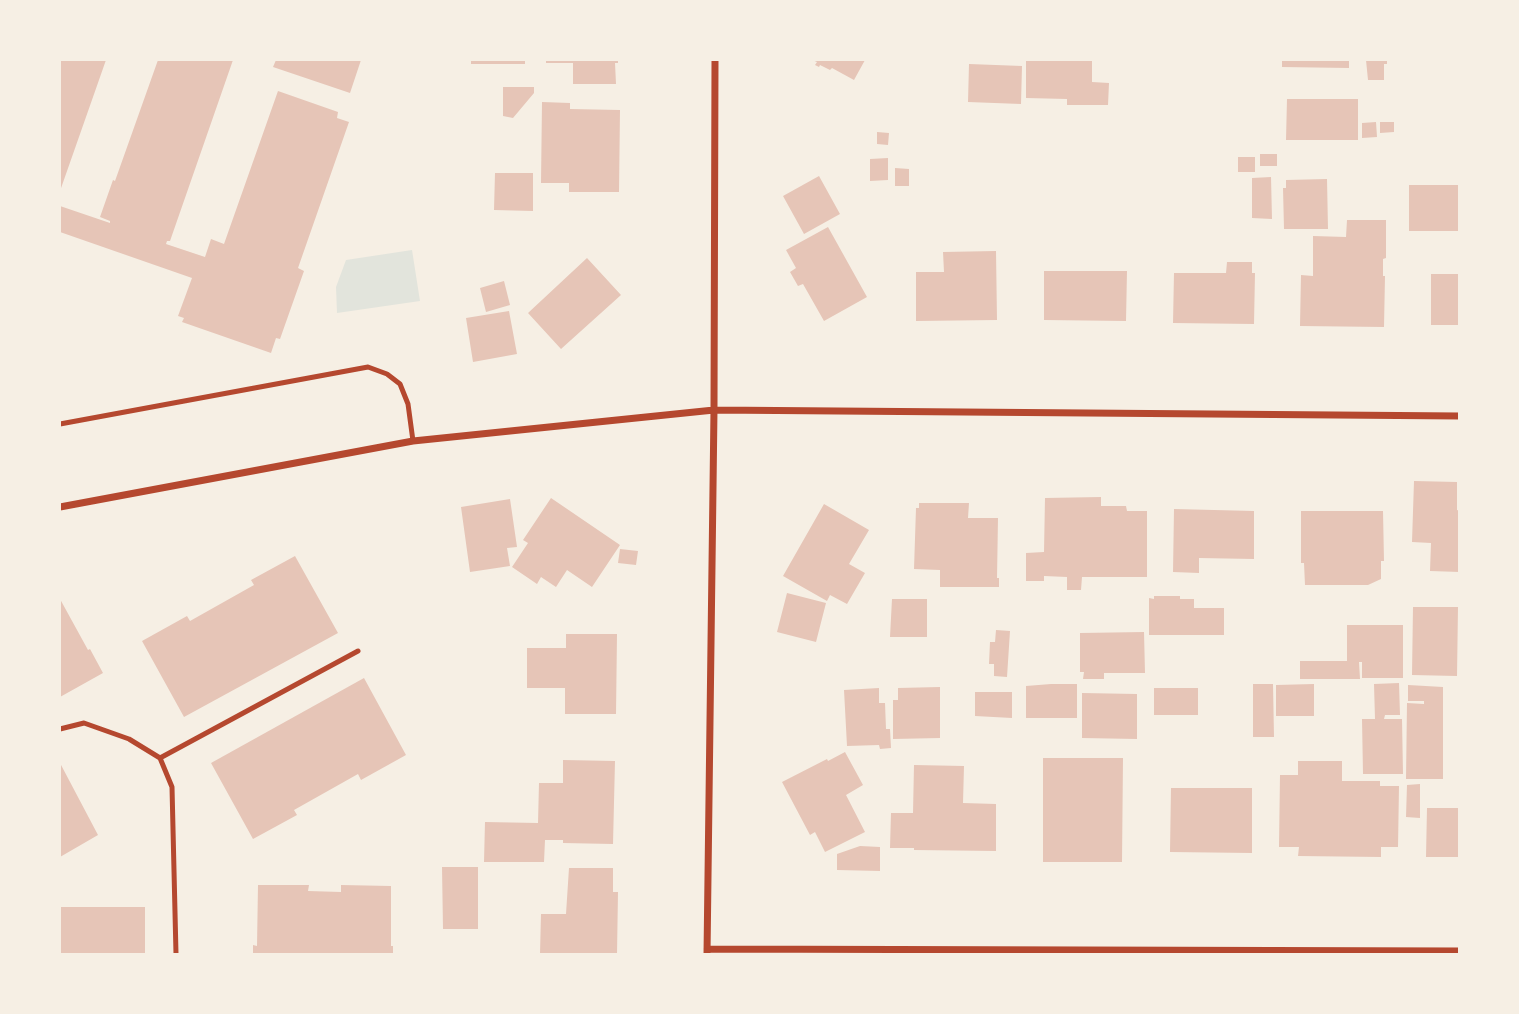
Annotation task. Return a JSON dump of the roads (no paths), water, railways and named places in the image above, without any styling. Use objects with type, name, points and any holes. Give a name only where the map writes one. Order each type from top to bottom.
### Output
[{"type":"street","points":[[715,60],[714,410],[707,952],[1460,951]]},
{"type":"street","points":[[60,507],[413,441],[714,410],[1460,416]]},
{"type":"lane","points":[[60,424],[368,367],[387,374],[400,384],[408,404],[413,441]]},
{"type":"lane","points":[[160,758],[358,651]]},
{"type":"lane","points":[[60,729],[84,723],[129,739],[160,758],[172,787],[176,954]]}]
